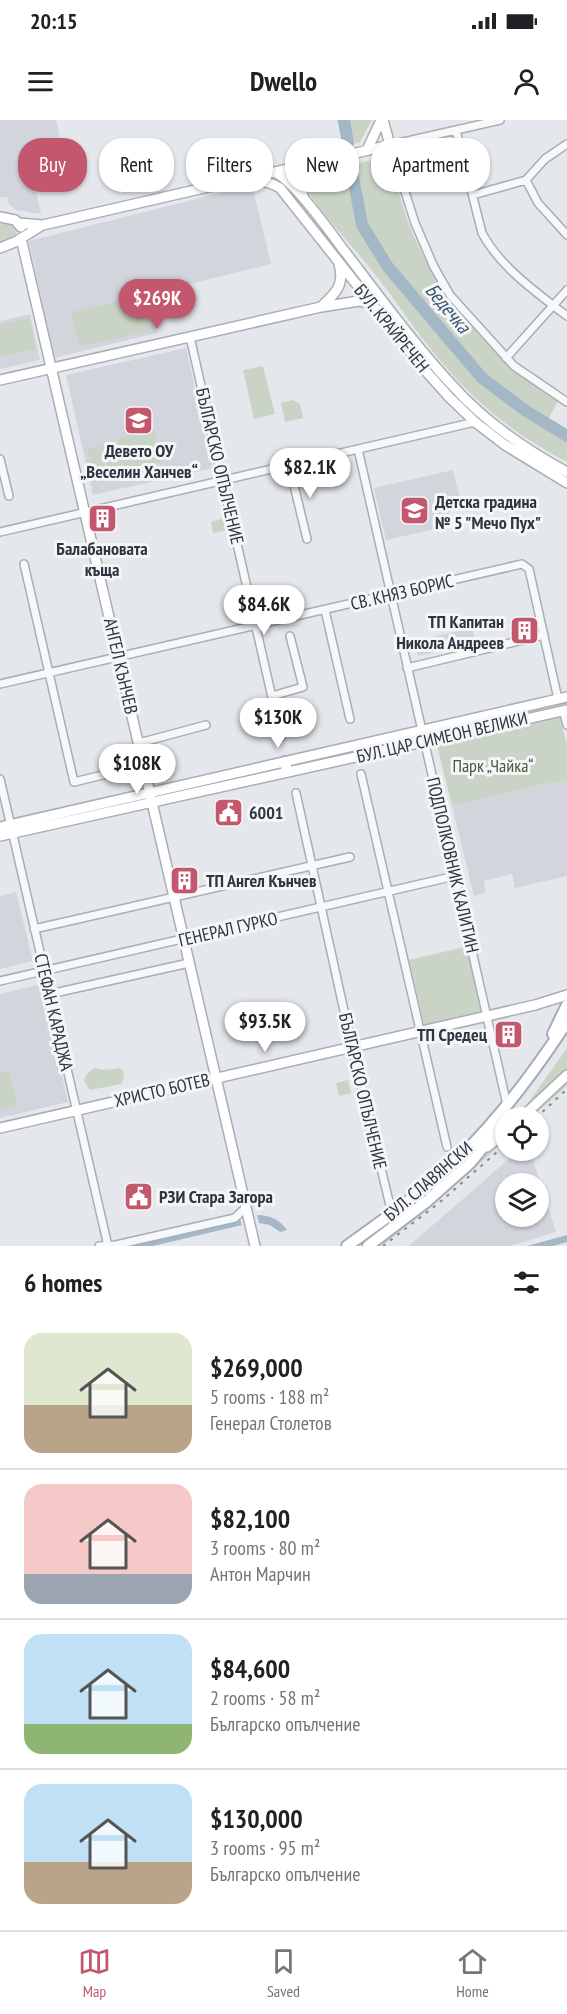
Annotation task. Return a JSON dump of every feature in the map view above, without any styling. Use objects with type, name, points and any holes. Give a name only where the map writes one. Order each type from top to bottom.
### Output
[{"type":"main road","points":[[382,120],[388,138]]},
{"type":"main road","points":[[365,151],[382,120]]},
{"type":"main road","points":[[359,152],[371,150]]},
{"type":"main road","points":[[273,172],[285,169]]},
{"type":"main road","name":"БУЛ. КРАЙРЕЧЕН","points":[[273,172],[283,177],[306,202],[437,368],[466,400],[491,423],[524,447],[567,472]]},
{"type":"main road","points":[[283,191],[285,172]]},
{"type":"main road","points":[[273,184],[283,191]]},
{"type":"main road","name":"БУЛ. КРАЙРЕЧЕН","points":[[283,191],[423,368],[475,422],[519,455],[567,483]]},
{"type":"main road","points":[[3,247],[43,225],[186,192]]},
{"type":"main road","points":[[302,192],[306,202]]},
{"type":"main road","points":[[0,217],[18,223],[43,225]]},
{"type":"main road","name":"АНГЕЛ КЪНЧЕВ","points":[[18,223],[255,1246]]},
{"type":"main road","points":[[3,247],[18,250],[27,261]]},
{"type":"main road","points":[[348,255],[359,288],[357,296],[350,302]]},
{"type":"main road","points":[[321,307],[339,287],[342,274],[339,262]]},
{"type":"main road","points":[[339,287],[359,288],[383,300]]},
{"type":"main road","points":[[0,380],[321,307],[350,302],[372,303]]},
{"type":"main road","name":"БУЛ. ЦАР СИМЕОН ВЕЛИКИ","points":[[286,767],[422,730],[564,698]]},
{"type":"main road","name":"БУЛ. ЦАР СИМЕОН ВЕЛИКИ","points":[[0,836],[12,829],[151,797],[565,710]]},
{"type":"main road","name":"БУЛ. ЦАР СИМЕОН ВЕЛИКИ","points":[[0,827],[12,829]]},
{"type":"main road","name":"ХРИСТО БОТЕВ","points":[[0,1128],[535,1005],[567,995]]},
{"type":"main road","points":[[535,1005],[554,1006],[564,1020]]},
{"type":"main road","name":"БУЛ. СЛАВЯНСКИ","points":[[348,1246],[392,1214],[459,1158],[507,1106],[534,1073],[564,1020],[567,1005]]},
{"type":"main road","name":"БУЛ. СЛАВЯНСКИ","points":[[515,1107],[542,1072],[567,1034]]},
{"type":"main road","points":[[533,1107],[567,1075]]},
{"type":"main road","name":"БУЛ. СЛАВЯНСКИ","points":[[368,1246],[426,1202],[470,1162],[495,1131]]},
{"type":"main road","points":[[470,1162],[495,1140]]},
{"type":"street","points":[[458,120],[458,130],[482,233],[494,254],[567,316]]},
{"type":"street","points":[[422,138],[500,120]]},
{"type":"street","points":[[473,195],[526,180],[545,159],[567,144]]},
{"type":"street","points":[[526,180],[538,203],[567,234]]},
{"type":"street","points":[[405,192],[415,223],[434,267],[450,295],[506,358],[566,400]]},
{"type":"street","points":[[506,358],[567,290]]},
{"type":"street","name":"БЪЛГАРСКО ОПЪЛЧЕНИЕ","points":[[190,337],[281,737]]},
{"type":"street","points":[[0,532],[475,422]]},
{"type":"street","name":"ПОДПОЛКОВНИК КАЛИТИН","points":[[358,449],[507,1106]]},
{"type":"street","points":[[0,459],[9,496]]},
{"type":"street","points":[[289,465],[307,538]]},
{"type":"street","points":[[24,564],[74,782],[144,765]]},
{"type":"street","name":"СВ. КНЯЗ БОРИС","points":[[0,684],[522,564],[529,569],[544,635]]},
{"type":"street","points":[[325,610],[350,719]]},
{"type":"street","points":[[408,668],[544,635],[564,698]]},
{"type":"street","points":[[272,696],[303,687],[290,636]]},
{"type":"street","points":[[565,710],[567,725]]},
{"type":"street","points":[[139,743],[206,725]]},
{"type":"street","points":[[361,774],[447,1147]]},
{"type":"street","name":"СТЕФАН КАРАДЖА","points":[[0,779],[105,1245]]},
{"type":"street","name":"БЪЛГАРСКО ОПЪЛЧЕНИЕ","points":[[296,793],[352,1047],[392,1214]]},
{"type":"street","points":[[34,929],[350,857]]},
{"type":"street","name":"ГЕНЕРАЛ ГУРКО","points":[[0,981],[455,876]]},
{"type":"street","points":[[50,994],[189,963]]},
{"type":"street","points":[[105,1245],[116,1245],[248,1216]]},
{"type":"shaded area","points":[[0,120],[56,120],[60,138],[18,138],[18,192],[36,192],[41,214],[16,210],[9,204],[7,197],[0,197]]},
{"type":"shaded area","points":[[224,192],[254,192],[271,264],[148,294],[157,333],[54,358],[29,241]]},
{"type":"shaded area","points":[[30,314],[40,360],[0,369],[0,321]]},
{"type":"shaded area","name":"Девето ОУ „Веселин Ханчев“","points":[[186,348],[213,468],[93,495],[66,375]]},
{"type":"shaded area","name":"Детска градина № 5 \"Мечо Пух\"","points":[[453,470],[459,495],[440,528],[386,540],[374,488]]},
{"type":"shaded area","points":[[472,628],[476,643],[418,656],[414,641]]},
{"type":"shaded area","points":[[567,779],[567,876],[515,888],[512,874],[484,881],[486,893],[474,896],[452,806]]},
{"type":"shaded area","points":[[16,892],[33,961],[0,969],[0,896]]},
{"type":"shaded area","points":[[41,984],[68,1102],[0,1118],[0,994]]},
{"type":"shaded area","points":[[507,1161],[533,1161],[537,1173],[495,1173],[495,1227],[549,1227],[549,1210],[556,1232],[510,1246],[409,1246]]},
{"type":"green space","points":[[337,120],[372,120],[360,142],[359,138],[342,138]]},
{"type":"green space","points":[[371,160],[371,192],[399,192],[425,260],[456,307],[493,348],[558,401],[549,418],[567,429],[567,462],[507,425],[457,380],[312,198],[308,192],[359,192],[359,163]]},
{"type":"green space","points":[[0,222],[12,224],[16,228],[16,235],[0,243]]},
{"type":"green space","points":[[141,296],[149,331],[79,347],[71,312]]},
{"type":"green space","points":[[30,318],[36,349],[0,357],[0,324]]},
{"type":"green space","points":[[263,366],[275,414],[254,419],[243,370]]},
{"type":"green space","points":[[293,400],[300,404],[303,418],[285,422],[281,403]]},
{"type":"green space","points":[[154,430],[161,462],[124,470],[117,438]]},
{"type":"green space","points":[[117,442],[122,467],[108,470],[103,445]]},
{"type":"green space","points":[[101,445],[106,471],[93,474],[87,449]]},
{"type":"green space","points":[[224,518],[227,530],[213,533],[211,522]]},
{"type":"green space","points":[[567,701],[567,709],[553,708],[429,734]]},
{"type":"green space","name":"Парк „Чайка“","points":[[560,718],[567,746],[567,779],[452,806],[437,746]]},
{"type":"green space","points":[[469,946],[485,1014],[425,1028],[409,960]]},
{"type":"green space","points":[[567,1048],[567,1071],[525,1107]]},
{"type":"green space","points":[[94,1068],[105,1070],[120,1068],[124,1079],[121,1084],[90,1090],[84,1081],[86,1075]]},
{"type":"green space","points":[[9,1071],[17,1106],[0,1110],[0,1073]]},
{"type":"green space","points":[[567,1079],[567,1086],[543,1107],[537,1107]]},
{"type":"green space","points":[[348,1080],[351,1093],[339,1096],[336,1083]]},
{"type":"green space","points":[[495,1144],[495,1150],[426,1211],[384,1244],[375,1246],[463,1174]]},
{"type":"water","points":[[257,1215],[274,1219],[287,1230],[280,1232],[270,1225],[259,1223]]},
{"type":"water","points":[[240,1219],[242,1225],[153,1246],[124,1246]]},
{"type":"water","points":[[567,1235],[567,1242],[553,1246],[527,1246]]},
{"type":"waterway","name":"Бедечка","points":[[344,120],[347,138]]},
{"type":"waterway","name":"Бедечка","points":[[356,192],[362,225],[388,267],[482,378],[526,411],[567,436]]},
{"type":"railway","points":[[548,1107],[567,1089]]},
{"type":"railway","points":[[383,1246],[439,1203],[495,1154]]},
{"type":"place","name":"Девето ОУ „Веселин Ханчев“","points":[[139,421]]},
{"type":"place","name":"Детска градина № 5 \"Мечо Пух\"","points":[[414,511]]},
{"type":"place","name":"Балабановата къща","points":[[102,519]]},
{"type":"place","name":"ТП Капитан Никола Андреев","points":[[525,631]]},
{"type":"place","name":"6001","points":[[228,812]]},
{"type":"place","name":"ТП Ангел Кънчев","points":[[185,880]]},
{"type":"place","name":"ТП Средец","points":[[508,1034]]},
{"type":"place","name":"РЗИ Стара Загора","points":[[138,1196]]}]
